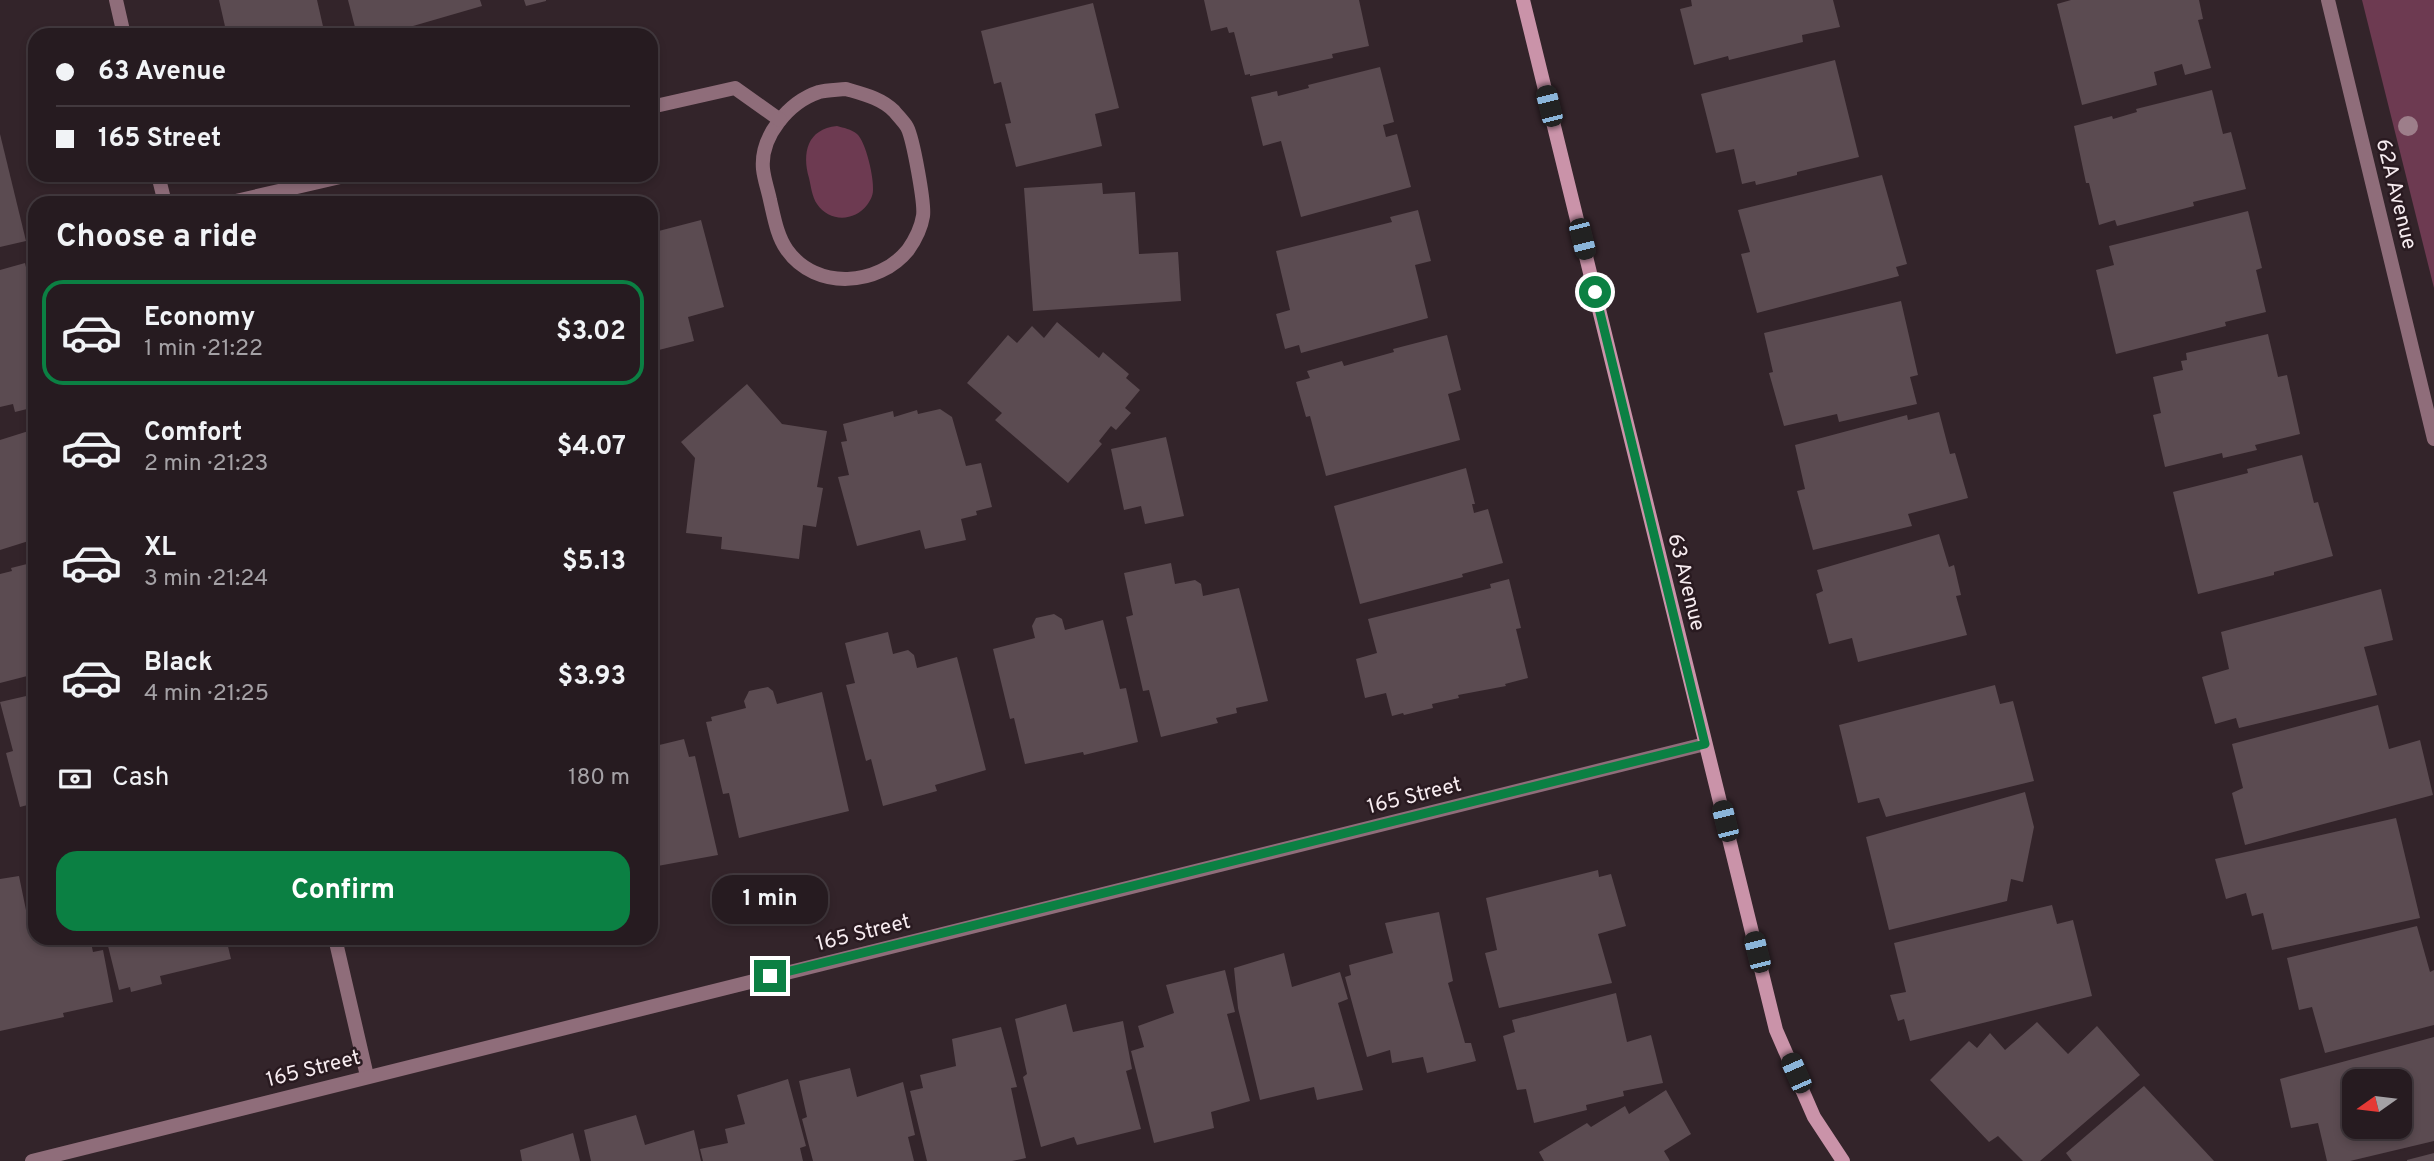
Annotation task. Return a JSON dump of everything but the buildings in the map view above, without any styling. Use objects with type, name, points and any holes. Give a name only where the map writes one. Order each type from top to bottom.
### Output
[{"type":"street","points":[[116,0],[122,28]]},
{"type":"street","name":"63 Avenue","points":[[1523,0],[1776,1030],[1814,1117],[1843,1161]]},
{"type":"street","name":"62A Avenue","points":[[2328,0],[2434,439]]},
{"type":"street","points":[[658,105],[734,88],[780,120]]},
{"type":"street","points":[[846,89],[870,95],[892,109],[908,128],[921,187],[924,215],[916,239],[900,259],[879,274],[855,280],[830,278],[806,268],[788,251],[775,223],[763,167],[767,142],[780,120],[797,102],[821,92],[846,89]]},
{"type":"street","points":[[258,196],[318,182]]},
{"type":"street","name":"165 Street","points":[[32,1161],[1705,744]]},
{"type":"street","points":[[337,945],[367,1076]]},
{"type":"shaded area","points":[[2362,0],[2434,0],[2434,288]]},
{"type":"shaded area","points":[[837,126],[852,131],[860,138],[869,160],[873,184],[870,200],[862,211],[842,218],[828,214],[817,204],[806,160],[813,137],[827,128]]},
{"type":"route","points":[[770,976],[1705,744],[1595,292]]}]
